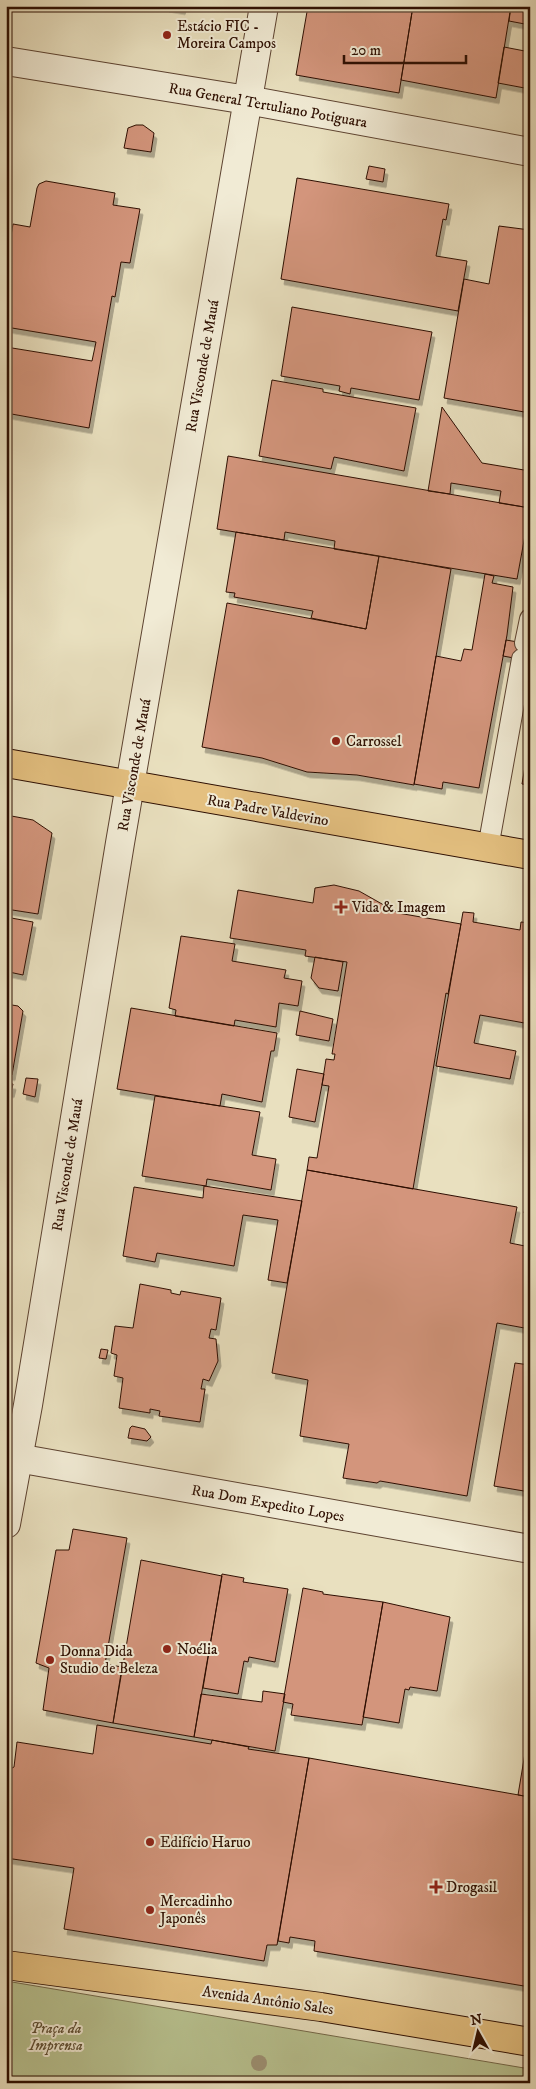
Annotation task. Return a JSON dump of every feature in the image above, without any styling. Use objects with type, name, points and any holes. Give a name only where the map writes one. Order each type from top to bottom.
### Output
[{"type":"main road","name":"Rua Padre Valdevino","points":[[6,763],[530,855]]},
{"type":"main road","name":"Avenida Antônio Sales","points":[[6,1964],[321,2007],[530,2042]]},
{"type":"street","name":"Rua Visconde de Mauá","points":[[6,1524],[13,1457],[131,785],[264,6]]},
{"type":"street","name":"Rua General Tertuliano Potiguara","points":[[6,61],[247,100],[530,152]]},
{"type":"street","name":"Rua Dom Expedito Lopes","points":[[13,1457],[530,1550]]},
{"type":"lane","points":[[488,848],[530,618]]},
{"type":"green space","name":"Praça da Imprensa","points":[[6,1981],[530,2069],[530,2083],[6,2083]]},
{"type":"building","points":[[166,6],[183,6],[182,9]]},
{"type":"building","points":[[308,6],[413,6],[399,93],[296,75]]},
{"type":"building","points":[[413,6],[511,6],[496,98],[401,80]]},
{"type":"building","points":[[511,6],[530,6],[530,25],[509,21]]},
{"type":"building","points":[[504,47],[530,52],[530,89],[498,83]]},
{"type":"building","points":[[143,125],[154,133],[151,152],[124,148],[128,128]]},
{"type":"building","points":[[369,166],[385,169],[383,182],[366,179]]},
{"type":"building","points":[[297,178],[449,204],[446,220],[443,219],[436,256],[467,261],[458,311],[281,279]]},
{"type":"building","points":[[46,181],[115,193],[113,205],[140,209],[130,263],[121,262],[115,297],[112,296],[89,428],[6,413],[6,347],[92,361],[96,342],[6,327],[6,265],[13,224],[30,227],[37,188],[39,184]]},
{"type":"building","points":[[499,226],[530,230],[530,413],[444,398],[464,279],[489,284]]},
{"type":"building","points":[[292,307],[432,332],[419,400],[351,388],[350,394],[339,391],[340,386],[281,376]]},
{"type":"building","points":[[272,380],[323,389],[323,392],[416,408],[404,471],[334,457],[331,469],[259,456]]},
{"type":"building","points":[[442,407],[482,463],[530,471],[530,508],[499,503],[501,491],[451,483],[450,494],[428,491]]},
{"type":"building","points":[[228,456],[530,508],[517,579],[334,549],[335,541],[285,532],[284,540],[217,529]]},
{"type":"building","points":[[236,532],[379,556],[366,629],[311,618],[313,611],[234,597],[235,593],[226,592]]},
{"type":"building","points":[[379,556],[451,569],[414,785],[357,775],[307,772],[262,758],[202,747],[227,603],[366,629]]},
{"type":"building","points":[[485,574],[494,576],[492,583],[513,587],[507,635],[479,788],[443,782],[442,789],[414,784],[436,656],[461,661],[464,649],[472,650]]},
{"type":"building","points":[[506,640],[530,644],[530,661],[503,656]]},
{"type":"building","points":[[530,737],[530,785],[522,784]]},
{"type":"building","points":[[6,815],[33,820],[52,833],[38,914],[6,909]]},
{"type":"building","points":[[334,885],[359,891],[398,913],[461,924],[448,994],[446,993],[413,1189],[307,1170],[309,1157],[317,1158],[329,1086],[322,1085],[326,1059],[334,1060],[335,1054],[332,1054],[347,962],[305,956],[306,950],[230,938],[238,890],[313,903],[315,888]]},
{"type":"building","points":[[463,912],[474,913],[473,922],[520,930],[521,922],[530,923],[530,1024],[480,1015],[474,1043],[516,1051],[510,1079],[436,1066]]},
{"type":"building","points":[[6,917],[33,922],[23,975],[9,972],[6,987]]},
{"type":"building","points":[[181,936],[235,944],[232,961],[286,970],[284,978],[302,981],[298,1006],[279,1003],[276,1027],[235,1020],[234,1026],[175,1016],[176,1010],[169,1008]]},
{"type":"building","points":[[315,957],[343,962],[338,991],[319,988],[311,978]]},
{"type":"building","points":[[6,1004],[18,1006],[23,1011],[12,1075],[6,1074]]},
{"type":"building","points":[[131,1008],[277,1033],[274,1051],[271,1051],[262,1102],[222,1094],[220,1106],[117,1089]]},
{"type":"building","points":[[300,1011],[333,1019],[329,1041],[296,1035]]},
{"type":"building","points":[[530,1061],[530,1082],[527,1081]]},
{"type":"building","points":[[297,1069],[324,1074],[315,1122],[289,1117]]},
{"type":"building","points":[[26,1078],[38,1079],[35,1097],[23,1094]]},
{"type":"building","points":[[6,1083],[13,1084],[11,1092],[6,1091]]},
{"type":"building","points":[[155,1096],[260,1112],[252,1155],[276,1159],[271,1190],[207,1179],[206,1186],[142,1176]]},
{"type":"building","points":[[307,1170],[517,1207],[510,1243],[530,1247],[530,1329],[497,1323],[467,1496],[380,1481],[377,1483],[343,1478],[349,1444],[300,1436],[308,1380],[272,1373]]},
{"type":"building","points":[[204,1186],[302,1201],[287,1283],[268,1280],[278,1220],[243,1215],[234,1266],[157,1253],[155,1262],[123,1256],[134,1187],[203,1198]]},
{"type":"building","points":[[530,1188],[530,1214],[524,1213]]},
{"type":"building","points":[[140,1284],[171,1290],[171,1293],[180,1295],[181,1291],[221,1298],[216,1330],[211,1329],[209,1338],[216,1339],[218,1361],[209,1381],[203,1379],[201,1389],[205,1389],[200,1422],[159,1416],[160,1411],[150,1409],[150,1413],[119,1408],[123,1378],[114,1376],[117,1355],[111,1353],[115,1326],[133,1328]]},
{"type":"building","points":[[101,1349],[108,1350],[106,1359],[99,1358]]},
{"type":"building","points":[[515,1363],[530,1365],[530,1492],[494,1486]]},
{"type":"building","points":[[132,1426],[145,1429],[151,1437],[147,1441],[128,1438]]},
{"type":"building","points":[[73,1529],[127,1538],[105,1664],[122,1667],[113,1723],[43,1710],[49,1668],[36,1663],[56,1550],[69,1550]]},
{"type":"building","name":"Noélia","points":[[141,1560],[222,1576],[194,1737],[113,1723]]},
{"type":"building","points":[[222,1574],[244,1578],[243,1582],[288,1589],[275,1662],[249,1657],[248,1662],[244,1661],[238,1694],[203,1688]]},
{"type":"building","points":[[303,1588],[323,1592],[323,1594],[383,1602],[362,1725],[291,1715],[293,1704],[283,1702]]},
{"type":"building","points":[[383,1602],[450,1617],[437,1691],[410,1687],[409,1690],[405,1689],[399,1723],[363,1717]]},
{"type":"building","points":[[263,1691],[285,1694],[275,1751],[194,1737],[201,1694],[262,1702]]},
{"type":"building","name":"Edifício Haruo","points":[[97,1725],[211,1744],[212,1740],[249,1747],[248,1749],[309,1758],[277,1945],[267,1945],[264,1961],[64,1929],[74,1868],[6,1858],[6,1791],[10,1769],[14,1767],[17,1742],[93,1754]]},
{"type":"building","points":[[525,1753],[530,1754],[530,1797],[518,1795]]},
{"type":"building","points":[[309,1758],[530,1797],[530,1987],[314,1951],[315,1941],[290,1937],[289,1943],[278,1941]]},
{"type":"place","name":"Estácio FIC - Moreira Campos","points":[[167,35]]},
{"type":"place","name":"Carrossel","points":[[336,741]]},
{"type":"place","name":"Vida & Imagem","points":[[341,907]]},
{"type":"place","name":"Noélia","points":[[167,1649]]},
{"type":"place","name":"Donna Dida Studio de Beleza","points":[[50,1660]]},
{"type":"place","name":"Edifício Haruo","points":[[150,1842]]},
{"type":"place","name":"Drogasil","points":[[436,1887]]},
{"type":"place","name":"Mercadinho Japonês","points":[[150,1910]]}]
